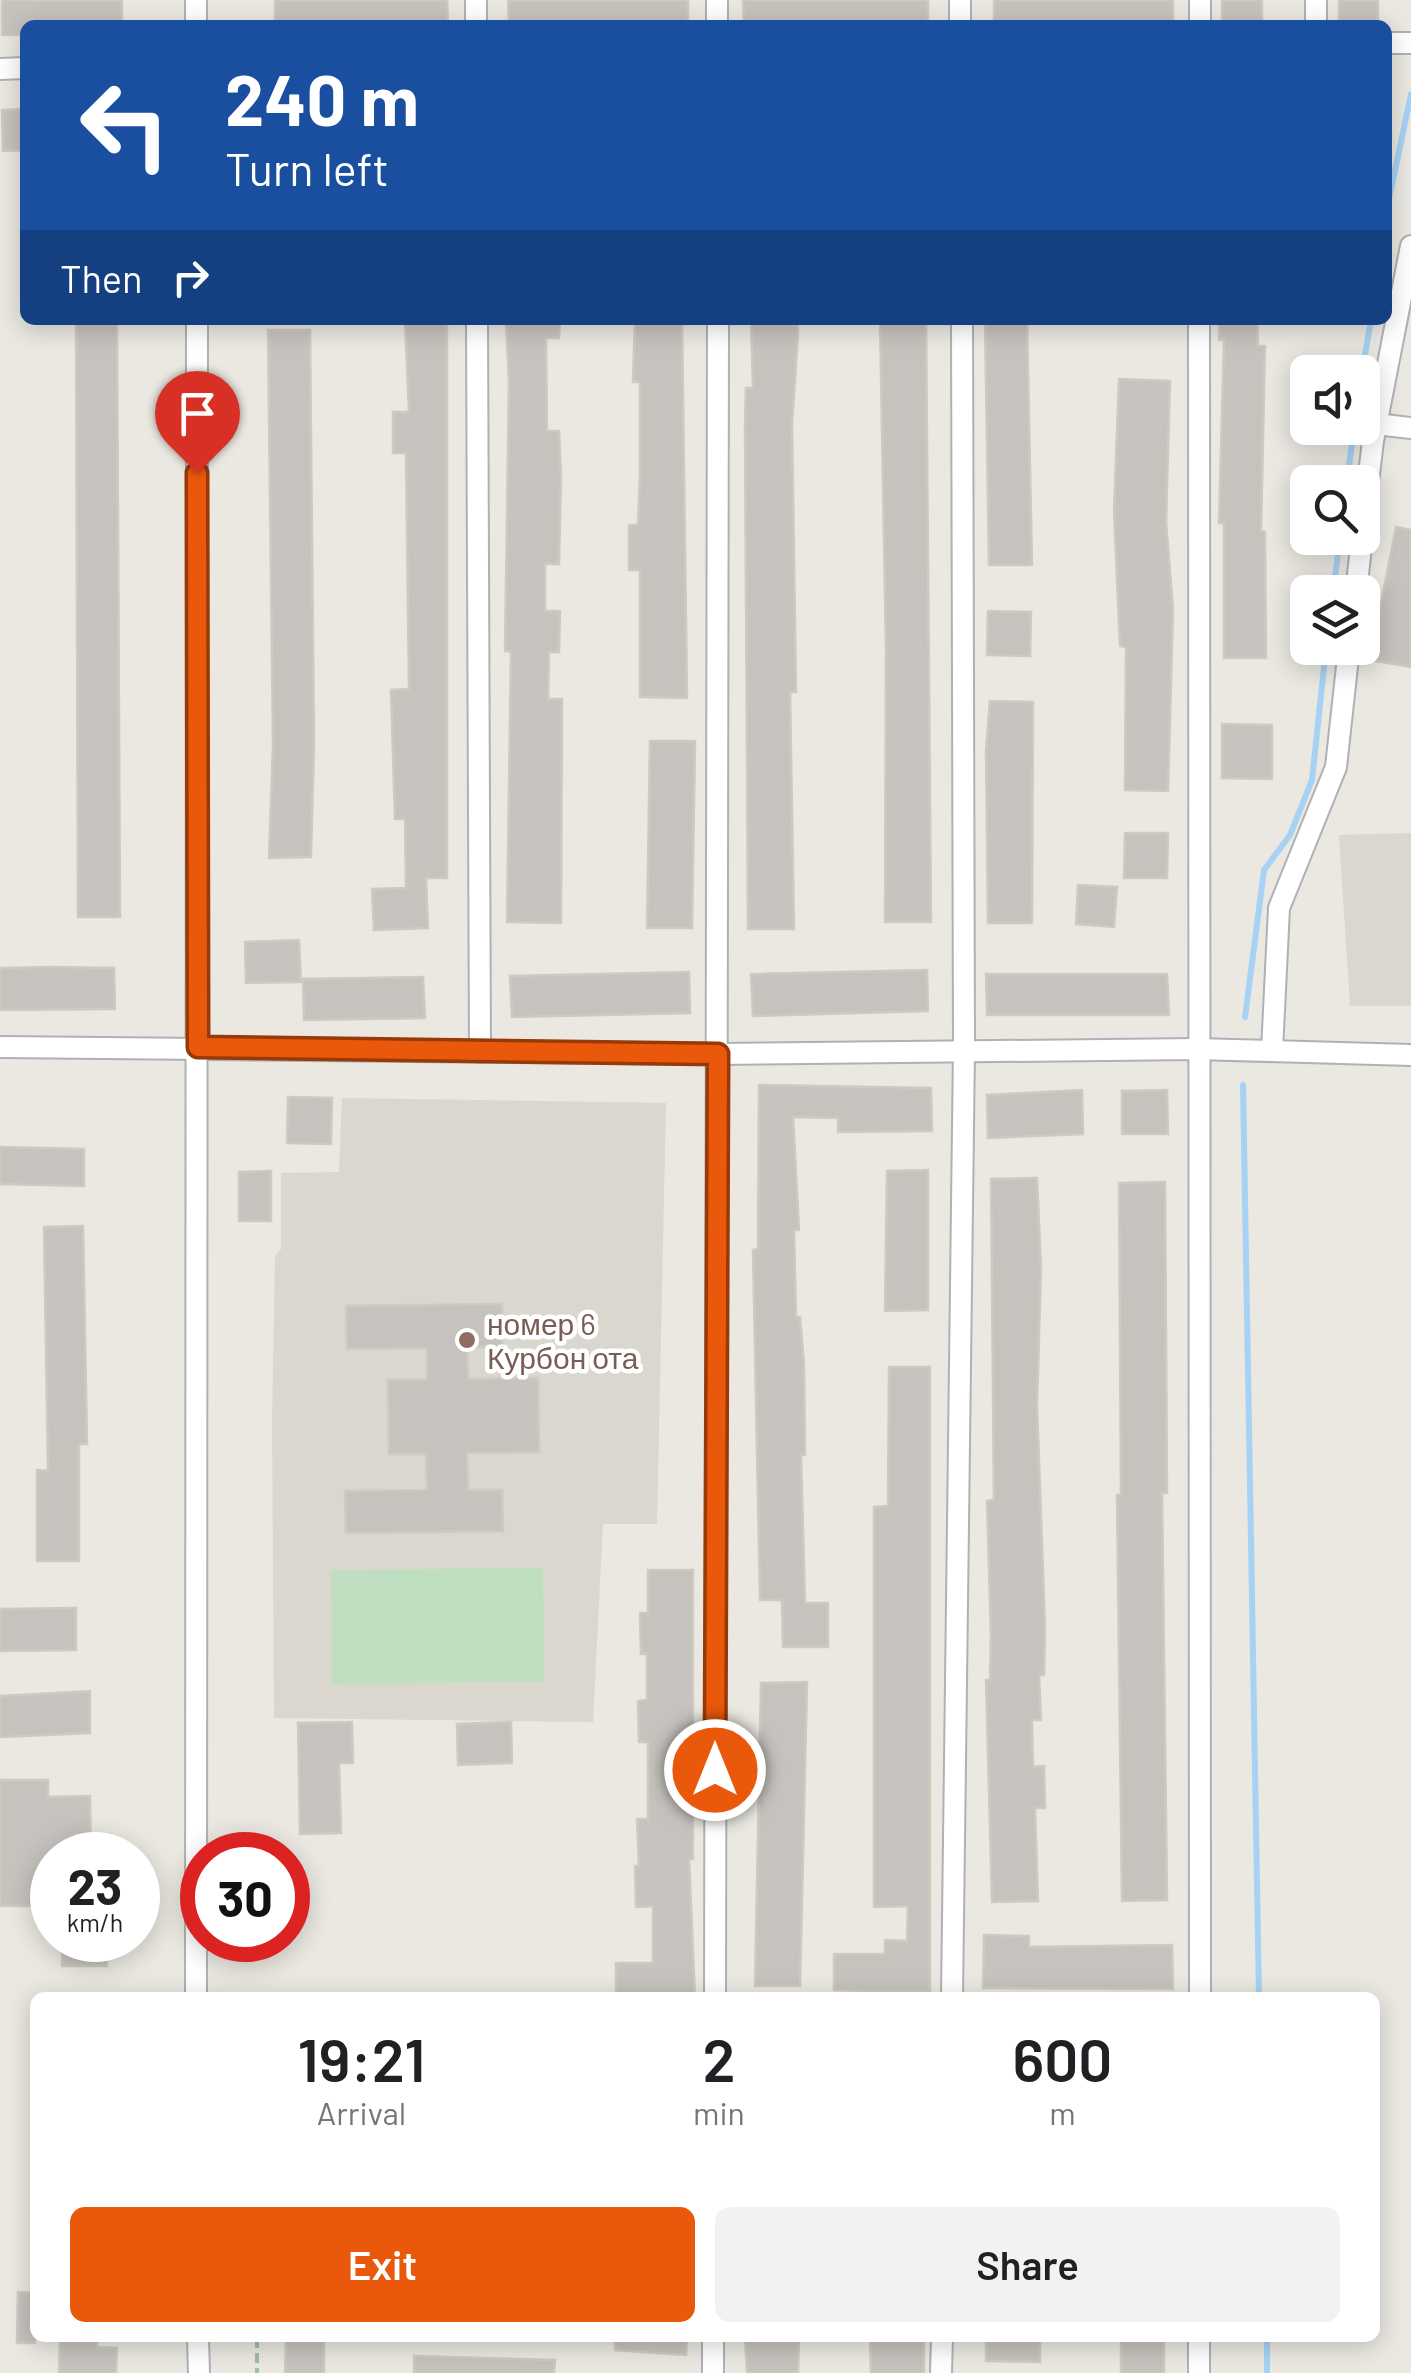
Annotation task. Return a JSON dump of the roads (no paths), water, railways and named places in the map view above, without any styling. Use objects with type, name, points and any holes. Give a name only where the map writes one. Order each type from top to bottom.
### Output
[{"type":"street","points":[[1380,404],[1411,246]]},
{"type":"street","points":[[196,1992],[197,325]]},
{"type":"street","points":[[477,325],[480,1052]]},
{"type":"street","points":[[716,1992],[718,325]]},
{"type":"street","points":[[952,1992],[964,1048],[962,325]]},
{"type":"street","points":[[1199,325],[1196,1049],[1200,1992]]},
{"type":"street","points":[[1380,424],[1411,428]]},
{"type":"street","points":[[1272,1051],[1279,908],[1336,767],[1347,665]]},
{"type":"street","points":[[0,1047],[718,1054],[964,1048],[1196,1049],[1411,1054]]},
{"type":"street","points":[[198,2342],[198,2373]]},
{"type":"street","points":[[713,2342],[713,2373]]},
{"type":"street","points":[[940,2373],[942,2342]]},
{"type":"street","points":[[1200,2342],[1200,2373]]},
{"type":"waterway","points":[[1392,185],[1411,94]]},
{"type":"waterway","points":[[1365,355],[1370,325]]},
{"type":"waterway","points":[[1349,465],[1352,445]]},
{"type":"waterway","points":[[1335,575],[1338,555]]},
{"type":"waterway","points":[[1245,1017],[1264,870],[1290,835],[1312,780],[1324,665]]},
{"type":"waterway","points":[[1243,1085],[1259,1992]]},
{"type":"waterway","points":[[1267,2342],[1267,2373]]},
{"type":"place","name":"номер 6 Курбон ота","points":[[467,1340]]}]
